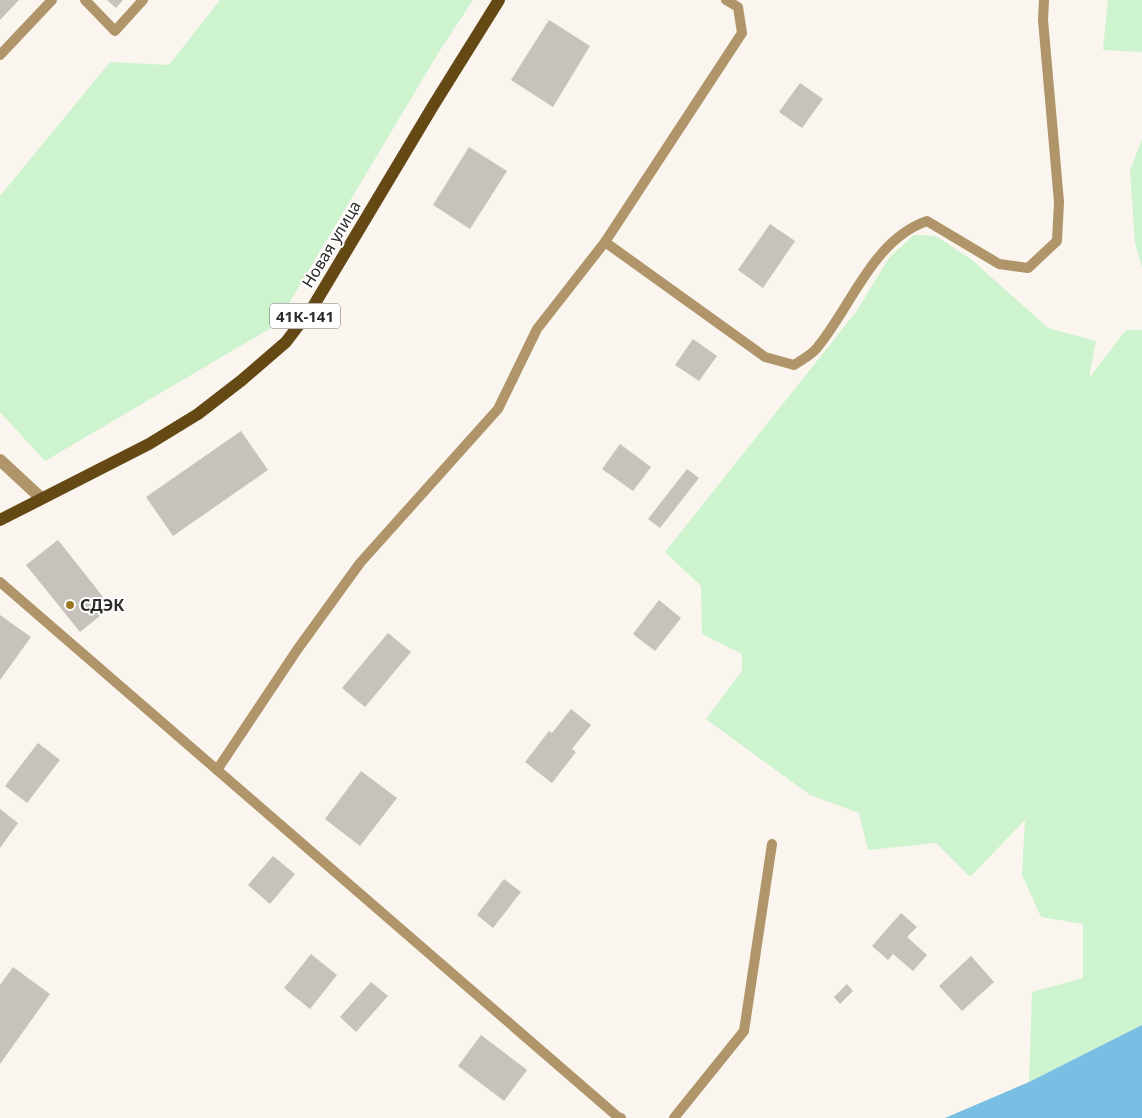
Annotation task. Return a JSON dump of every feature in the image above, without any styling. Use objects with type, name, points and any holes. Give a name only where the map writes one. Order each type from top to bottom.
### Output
[{"type":"main road","name":"Новая улица","points":[[0,520],[149,444],[198,414],[242,380],[286,342],[314,305],[499,0]]},
{"type":"street","points":[[0,460],[41,498]]},
{"type":"lane","points":[[0,55],[52,0]]},
{"type":"lane","points":[[85,0],[115,31],[143,0]]},
{"type":"lane","points":[[217,770],[297,650],[360,563],[498,409],[537,329],[605,242],[742,33],[738,7],[726,0]]},
{"type":"lane","points":[[605,242],[765,358],[794,365],[815,351],[886,247],[915,225],[927,221],[999,264],[1028,268],[1057,241],[1059,202],[1042,20],[1044,0]]},
{"type":"lane","points":[[0,582],[621,1118]]},
{"type":"lane","points":[[674,1118],[744,1031],[772,844]]},
{"type":"green space","points":[[220,0],[473,0],[437,55],[276,325],[45,461],[0,412],[0,196],[110,62],[169,65]]},
{"type":"green space","points":[[1108,0],[1142,0],[1142,52],[1103,50]]},
{"type":"green space","points":[[1142,139],[1142,267],[1135,243],[1130,171]]},
{"type":"green space","points":[[914,235],[936,236],[972,260],[1048,328],[1096,341],[1089,378],[1126,330],[1142,330],[1142,1025],[1029,1082],[1032,992],[1083,978],[1083,924],[1041,917],[1022,875],[1025,820],[970,877],[936,843],[868,850],[859,813],[810,795],[706,719],[742,671],[742,654],[702,634],[701,586],[665,552],[856,312],[889,258]]},
{"type":"water","points":[[1142,1025],[1142,1118],[945,1118],[1029,1082]]},
{"type":"building","points":[[0,0],[19,0],[0,20]]},
{"type":"building","points":[[107,0],[123,0],[116,8]]},
{"type":"building","points":[[549,20],[590,46],[553,107],[511,80]]},
{"type":"building","points":[[800,83],[823,99],[802,128],[779,112]]},
{"type":"building","points":[[469,147],[507,171],[470,229],[433,205]]},
{"type":"building","points":[[770,224],[795,241],[763,288],[738,270]]},
{"type":"building","points":[[693,339],[717,356],[699,381],[675,365]]},
{"type":"building","points":[[241,431],[268,470],[173,536],[146,497]]},
{"type":"building","points":[[620,444],[651,467],[633,491],[602,469]]},
{"type":"building","points":[[687,469],[699,478],[660,528],[648,519]]},
{"type":"building","points":[[58,540],[111,607],[80,632],[26,565]]},
{"type":"building","points":[[659,600],[681,618],[655,651],[633,634]]},
{"type":"building","points":[[0,615],[31,637],[0,680]]},
{"type":"building","points":[[388,633],[411,652],[365,707],[342,688]]},
{"type":"building","points":[[571,709],[591,725],[572,749],[576,752],[552,783],[525,762],[549,731],[552,733]]},
{"type":"building","points":[[38,743],[60,760],[27,803],[5,786]]},
{"type":"building","points":[[361,771],[397,798],[360,846],[325,819]]},
{"type":"building","points":[[0,809],[18,823],[0,848]]},
{"type":"building","points":[[273,856],[295,874],[270,904],[248,885]]},
{"type":"building","points":[[504,879],[521,892],[493,928],[477,915]]},
{"type":"building","points":[[901,913],[917,927],[907,937],[927,955],[913,971],[893,954],[888,960],[872,946]]},
{"type":"building","points":[[311,954],[337,975],[310,1009],[284,988]]},
{"type":"building","points":[[971,956],[994,982],[962,1011],[939,986]]},
{"type":"building","points":[[13,967],[50,994],[0,1064],[0,985]]},
{"type":"building","points":[[371,982],[388,996],[356,1032],[340,1017]]},
{"type":"building","points":[[847,984],[853,991],[840,1004],[834,997]]},
{"type":"building","points":[[481,1035],[527,1070],[504,1101],[458,1066]]},
{"type":"place","name":"СДЭК","points":[[70,605]]}]
